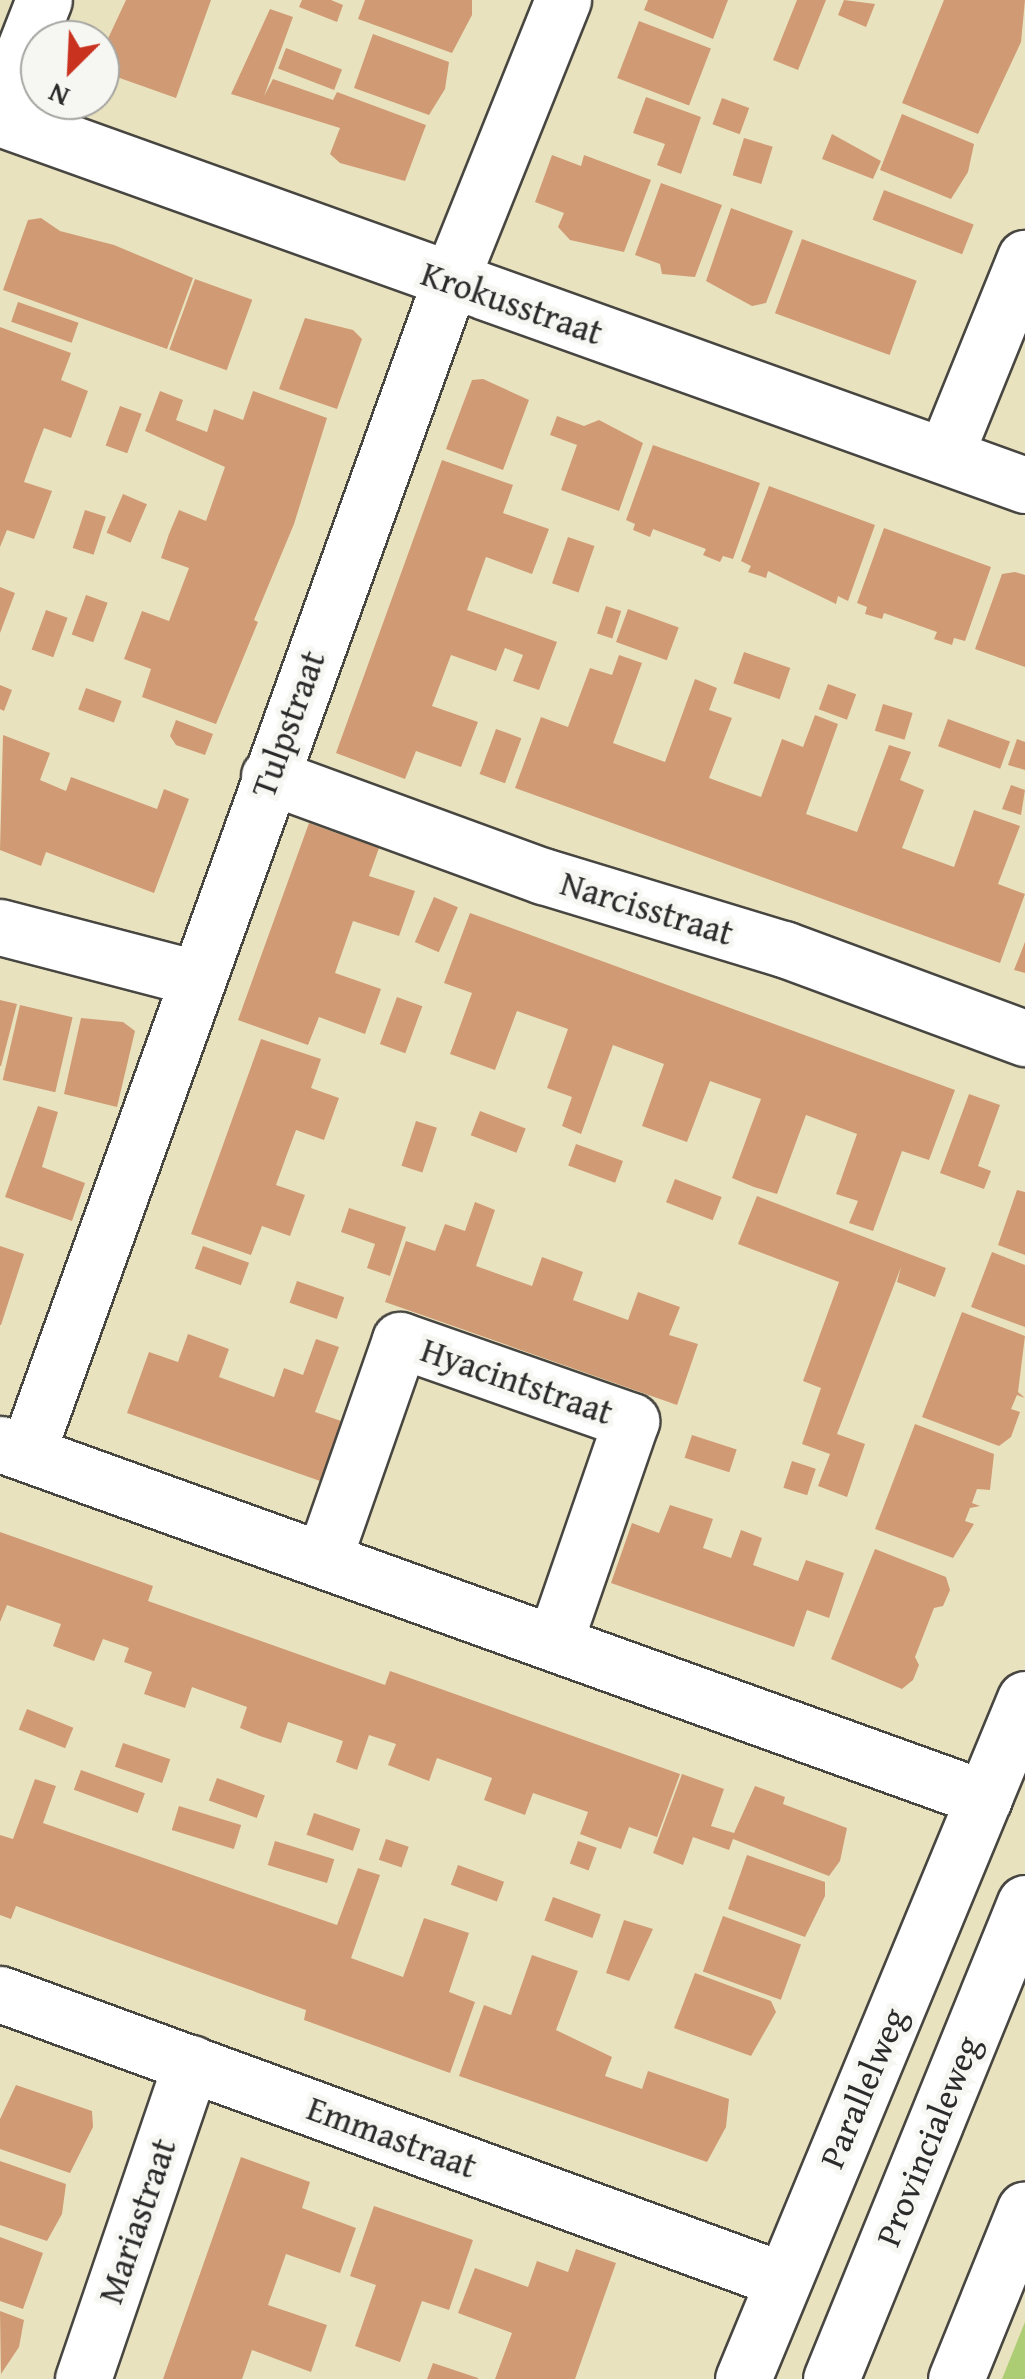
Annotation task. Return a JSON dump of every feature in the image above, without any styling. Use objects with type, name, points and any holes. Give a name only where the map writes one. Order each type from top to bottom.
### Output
[{"type":"street","points":[[0,115],[44,0]]},
{"type":"street","name":"Tulpstraat","points":[[13,1448],[196,978],[450,281],[563,0]]},
{"type":"street","name":"Krokusstraat","points":[[0,115],[450,281],[1025,485]]},
{"type":"street","points":[[945,455],[1025,258]]},
{"type":"street","name":"Narcisstraat","points":[[269,776],[543,876],[784,948],[1025,1038]]},
{"type":"street","points":[[0,927],[196,978]]},
{"type":"street","name":"Hyacintstraat","points":[[324,1560],[400,1340],[632,1421],[554,1643]]},
{"type":"street","points":[[13,1448],[984,1798],[1025,1698]]},
{"type":"street","name":"Parallelweg","points":[[743,2379],[984,1798]]},
{"type":"street","name":"Provincialeweg","points":[[831,2379],[1025,1903]]},
{"type":"street","name":"Emmastraat","points":[[0,1994],[784,2280]]},
{"type":"street","name":"Mariastraat","points":[[83,2379],[190,2063]]},
{"type":"street","points":[[956,2379],[1025,2210]]},
{"type":"green space","points":[[1025,2322],[1025,2379],[1002,2379]]},
{"type":"building","points":[[126,0],[211,0],[176,98],[120,78],[120,20],[117,20]]},
{"type":"building","points":[[302,0],[331,0],[343,5],[337,22],[299,7]]},
{"type":"building","points":[[365,0],[472,0],[472,15],[452,53],[358,19]]},
{"type":"building","points":[[648,0],[728,0],[713,39],[644,10]]},
{"type":"building","points":[[797,0],[826,0],[798,70],[773,60]]},
{"type":"building","points":[[844,0],[875,4],[866,27],[838,15]]},
{"type":"building","points":[[944,0],[1025,0],[1021,42],[978,134],[902,103]]},
{"type":"building","points":[[270,9],[293,17],[264,96],[273,79],[333,100],[337,92],[426,125],[405,181],[340,163],[330,154],[340,128],[231,94]]},
{"type":"building","points":[[639,21],[711,49],[689,106],[617,78]]},
{"type":"building","points":[[373,34],[449,62],[445,89],[429,115],[354,88]]},
{"type":"building","points":[[286,48],[342,70],[334,90],[278,69]]},
{"type":"building","points":[[646,97],[701,117],[681,174],[657,165],[665,144],[633,133]]},
{"type":"building","points":[[722,98],[749,108],[740,134],[712,124]]},
{"type":"building","points":[[902,114],[974,144],[968,172],[951,199],[880,170]]},
{"type":"building","points":[[832,134],[881,161],[873,179],[822,159]]},
{"type":"building","points":[[744,138],[773,147],[761,184],[733,175]]},
{"type":"building","points":[[552,155],[581,166],[584,155],[651,180],[624,252],[570,240],[558,227],[564,213],[535,202]]},
{"type":"building","points":[[661,183],[722,205],[695,277],[662,274],[660,264],[635,255]]},
{"type":"building","points":[[884,190],[974,224],[962,254],[873,220]]},
{"type":"building","points":[[731,208],[793,231],[766,303],[752,306],[706,281]]},
{"type":"building","points":[[41,218],[60,231],[114,245],[193,278],[167,349],[3,290],[28,220]]},
{"type":"building","points":[[802,239],[917,281],[890,355],[775,313]]},
{"type":"building","points":[[195,279],[252,300],[227,370],[169,349]]},
{"type":"building","points":[[18,302],[79,323],[72,343],[11,322]]},
{"type":"building","points":[[305,318],[353,330],[362,339],[337,409],[279,389]]},
{"type":"building","points":[[0,327],[71,353],[61,380],[88,391],[71,438],[44,428],[34,454],[24,482],[52,491],[34,539],[7,530],[0,547]]},
{"type":"building","points":[[483,379],[529,400],[503,470],[446,449],[472,380]]},
{"type":"building","points":[[160,391],[183,400],[176,420],[207,432],[214,409],[243,420],[253,391],[327,418],[294,524],[216,724],[142,697],[151,669],[124,659],[142,611],[169,621],[189,568],[161,558],[169,534],[179,510],[206,521],[225,467],[145,431]]},
{"type":"building","points":[[120,406],[142,414],[127,453],[106,445]]},
{"type":"building","points":[[557,416],[584,426],[599,420],[643,443],[619,511],[561,490],[577,445],[550,435]]},
{"type":"building","points":[[653,445],[760,483],[733,559],[723,556],[720,562],[703,555],[706,549],[653,529],[650,537],[633,530],[635,524],[626,520]]},
{"type":"building","points":[[442,460],[513,485],[503,513],[549,529],[532,574],[486,557],[467,610],[557,642],[539,690],[513,681],[523,655],[505,648],[496,671],[451,655],[432,706],[478,722],[461,767],[416,751],[405,779],[336,753]]},
{"type":"building","points":[[769,486],[875,525],[848,601],[838,596],[836,604],[768,571],[766,578],[748,572],[751,566],[741,561]]},
{"type":"building","points":[[123,494],[147,504],[131,543],[107,533]]},
{"type":"building","points":[[85,510],[106,517],[94,555],[73,548]]},
{"type":"building","points":[[884,528],[991,567],[965,641],[954,638],[952,645],[934,639],[937,632],[884,613],[882,619],[865,614],[867,607],[857,603]]},
{"type":"building","points":[[568,537],[594,546],[579,592],[552,583]]},
{"type":"building","points":[[1002,574],[1025,575],[1025,667],[975,649]]},
{"type":"building","points":[[0,587],[15,593],[0,633]]},
{"type":"building","points":[[86,595],[108,603],[93,642],[72,634]]},
{"type":"building","points":[[606,606],[621,611],[612,639],[597,634]]},
{"type":"building","points":[[628,609],[679,627],[667,660],[616,642]]},
{"type":"building","points":[[46,610],[68,618],[53,657],[32,649]]},
{"type":"building","points":[[744,652],[790,668],[780,699],[733,683]]},
{"type":"building","points":[[619,655],[642,663],[613,743],[665,762],[695,679],[717,688],[709,710],[732,718],[709,778],[761,797],[782,739],[803,747],[815,715],[838,724],[806,814],[857,832],[889,745],[911,752],[900,780],[924,790],[902,848],[954,867],[974,810],[1020,826],[998,884],[1025,894],[1000,963],[515,788],[541,717],[568,727],[590,668],[612,675]]},
{"type":"building","points":[[828,684],[856,694],[847,720],[819,709]]},
{"type":"building","points":[[0,685],[12,690],[4,711],[0,709]]},
{"type":"building","points":[[86,688],[122,701],[114,723],[78,710]]},
{"type":"building","points":[[883,704],[913,713],[904,740],[875,731]]},
{"type":"building","points":[[948,719],[1010,742],[1000,769],[938,746]]},
{"type":"building","points":[[176,720],[213,734],[205,755],[176,745],[170,736]]},
{"type":"building","points":[[496,729],[521,738],[505,783],[480,774]]},
{"type":"building","points":[[3,735],[50,753],[40,780],[66,791],[71,777],[157,809],[164,789],[189,799],[154,893],[46,852],[41,866],[0,850]]},
{"type":"building","points":[[1017,739],[1025,742],[1025,770],[1008,765]]},
{"type":"building","points":[[1011,785],[1025,790],[1021,815],[1002,809]]},
{"type":"building","points":[[309,823],[379,848],[369,876],[415,891],[399,936],[353,921],[335,973],[381,989],[365,1034],[319,1017],[308,1045],[238,1020]]},
{"type":"building","points":[[434,897],[458,907],[439,952],[415,942]]},
{"type":"building","points":[[470,913],[955,1090],[929,1160],[902,1151],[873,1231],[849,1223],[858,1201],[836,1194],[857,1134],[806,1115],[777,1194],[754,1187],[732,1178],[761,1099],[710,1081],[687,1142],[642,1126],[664,1064],[613,1045],[581,1134],[562,1126],[572,1097],[547,1088],[568,1029],[517,1011],[495,1070],[450,1054],[472,993],[444,983]]},
{"type":"building","points":[[1025,942],[1025,973],[1014,970]]},
{"type":"building","points":[[397,997],[422,1006],[405,1053],[380,1044]]},
{"type":"building","points":[[0,1000],[17,1004],[1,1066],[0,1066]]},
{"type":"building","points":[[20,1005],[73,1017],[55,1092],[3,1080]]},
{"type":"building","points":[[81,1018],[123,1022],[135,1031],[117,1107],[64,1094]]},
{"type":"building","points":[[261,1039],[321,1059],[311,1088],[339,1098],[324,1140],[296,1130],[276,1185],[305,1195],[290,1236],[262,1226],[251,1255],[191,1234]]},
{"type":"building","points":[[969,1094],[1000,1105],[978,1166],[991,1171],[984,1189],[940,1173]]},
{"type":"building","points":[[38,1106],[58,1112],[42,1167],[85,1183],[72,1221],[5,1197]]},
{"type":"building","points":[[480,1111],[526,1129],[516,1153],[471,1135]]},
{"type":"building","points":[[416,1121],[437,1128],[422,1172],[401,1166]]},
{"type":"building","points":[[576,1144],[623,1161],[615,1183],[568,1166]]},
{"type":"building","points":[[675,1179],[722,1197],[713,1220],[666,1202]]},
{"type":"building","points":[[1017,1190],[1025,1192],[1025,1255],[998,1245]]},
{"type":"building","points":[[757,1196],[946,1268],[935,1297],[897,1282],[901,1267],[837,1434],[865,1444],[847,1497],[818,1486],[830,1454],[802,1444],[821,1388],[803,1381],[839,1282],[738,1244]]},
{"type":"building","points":[[475,1202],[495,1210],[476,1266],[532,1286],[542,1257],[583,1272],[573,1300],[628,1320],[638,1292],[680,1307],[669,1335],[698,1344],[677,1405],[385,1302],[406,1241],[435,1251],[445,1224],[465,1231]]},
{"type":"building","points":[[349,1208],[406,1227],[390,1276],[367,1268],[375,1244],[341,1232]]},
{"type":"building","points":[[0,1246],[24,1254],[1,1325],[0,1325]]},
{"type":"building","points":[[203,1246],[249,1263],[241,1285],[195,1269]]},
{"type":"building","points":[[992,1252],[1025,1265],[1025,1327],[971,1307]]},
{"type":"building","points":[[297,1281],[344,1297],[337,1319],[290,1303]]},
{"type":"building","points":[[962,1312],[1025,1336],[1018,1392],[1025,1398],[1017,1395],[1011,1409],[1020,1412],[1011,1437],[999,1446],[922,1417]]},
{"type":"building","points":[[188,1334],[229,1349],[219,1377],[274,1397],[284,1368],[303,1375],[316,1339],[339,1347],[315,1412],[344,1422],[323,1482],[127,1413],[149,1352],[178,1362]]},
{"type":"building","points":[[915,1424],[994,1454],[990,1490],[977,1489],[972,1503],[980,1506],[970,1508],[965,1521],[974,1524],[953,1558],[875,1529]]},
{"type":"building","points":[[692,1435],[737,1450],[729,1472],[685,1458]]},
{"type":"building","points":[[792,1461],[816,1469],[807,1495],[783,1488]]},
{"type":"building","points":[[670,1505],[713,1519],[703,1548],[731,1558],[741,1530],[762,1538],[753,1565],[798,1581],[806,1560],[844,1573],[829,1618],[807,1610],[794,1647],[611,1583],[632,1523],[659,1533]]},
{"type":"building","points":[[0,1532],[153,1586],[148,1601],[385,1685],[390,1671],[680,1774],[657,1837],[629,1827],[621,1849],[580,1834],[588,1812],[533,1793],[525,1815],[484,1800],[492,1778],[437,1758],[429,1781],[388,1765],[396,1744],[369,1735],[357,1770],[336,1762],[343,1741],[288,1722],[281,1743],[260,1736],[240,1728],[247,1707],[192,1687],[185,1708],[144,1694],[152,1672],[124,1662],[129,1648],[103,1639],[94,1661],[53,1646],[61,1624],[7,1605],[0,1622]]},
{"type":"building","points":[[875,1549],[946,1577],[950,1590],[943,1606],[934,1608],[915,1657],[919,1665],[913,1680],[902,1689],[831,1659]]},
{"type":"building","points":[[27,1709],[73,1728],[65,1748],[19,1729]]},
{"type":"building","points":[[123,1743],[170,1759],[162,1783],[115,1767]]},
{"type":"building","points":[[81,1770],[145,1793],[138,1813],[74,1790]]},
{"type":"building","points":[[682,1774],[724,1789],[711,1826],[734,1833],[755,1786],[785,1797],[783,1804],[847,1828],[840,1861],[829,1876],[733,1839],[729,1850],[693,1837],[683,1865],[653,1853]]},
{"type":"building","points":[[217,1778],[265,1795],[257,1818],[209,1801]]},
{"type":"building","points":[[35,1779],[56,1786],[43,1823],[337,1925],[358,1868],[380,1875],[351,1958],[403,1977],[424,1918],[469,1933],[449,1992],[475,2002],[450,2073],[304,2020],[306,2010],[16,1906],[11,1919],[0,1915],[0,1835],[13,1839]]},
{"type":"building","points":[[179,1806],[241,1825],[234,1849],[172,1830]]},
{"type":"building","points":[[314,1813],[360,1829],[353,1851],[307,1835]]},
{"type":"building","points":[[386,1839],[409,1847],[402,1868],[379,1860]]},
{"type":"building","points":[[275,1841],[334,1859],[327,1883],[268,1865]]},
{"type":"building","points":[[578,1841],[597,1848],[589,1870],[570,1864]]},
{"type":"building","points":[[747,1855],[825,1882],[825,1896],[805,1937],[728,1909]]},
{"type":"building","points":[[458,1865],[504,1882],[497,1901],[451,1885]]},
{"type":"building","points":[[553,1897],[601,1914],[592,1938],[544,1920]]},
{"type":"building","points":[[723,1916],[801,1944],[781,2000],[703,1971]]},
{"type":"building","points":[[624,1920],[653,1929],[629,1981],[606,1973]]},
{"type":"building","points":[[532,1955],[578,1971],[556,2030],[612,2057],[605,2076],[642,2089],[648,2071],[729,2099],[726,2127],[707,2162],[459,2076],[484,2005],[511,2015]]},
{"type":"building","points":[[695,1973],[771,2001],[776,2012],[751,2056],[674,2028]]},
{"type":"building","points":[[16,2085],[92,2111],[93,2127],[70,2173],[0,2149],[0,2119]]},
{"type":"building","points":[[241,2157],[310,2182],[302,2208],[356,2228],[340,2273],[286,2254],[268,2305],[327,2325],[311,2372],[252,2350],[242,2379],[163,2379]]},
{"type":"building","points":[[0,2161],[66,2184],[62,2214],[47,2241],[0,2225]]},
{"type":"building","points":[[374,2206],[473,2240],[449,2310],[422,2301],[400,2362],[355,2346],[376,2285],[350,2276]]},
{"type":"building","points":[[0,2237],[43,2253],[23,2309],[0,2301]]},
{"type":"building","points":[[576,2249],[616,2263],[575,2379],[495,2379],[512,2333],[458,2313],[475,2268],[528,2287],[537,2261],[568,2272]]},
{"type":"building","points":[[0,2311],[24,2320],[19,2347],[1,2374]]},
{"type":"building","points":[[433,2363],[478,2378],[478,2379],[427,2379]]}]
